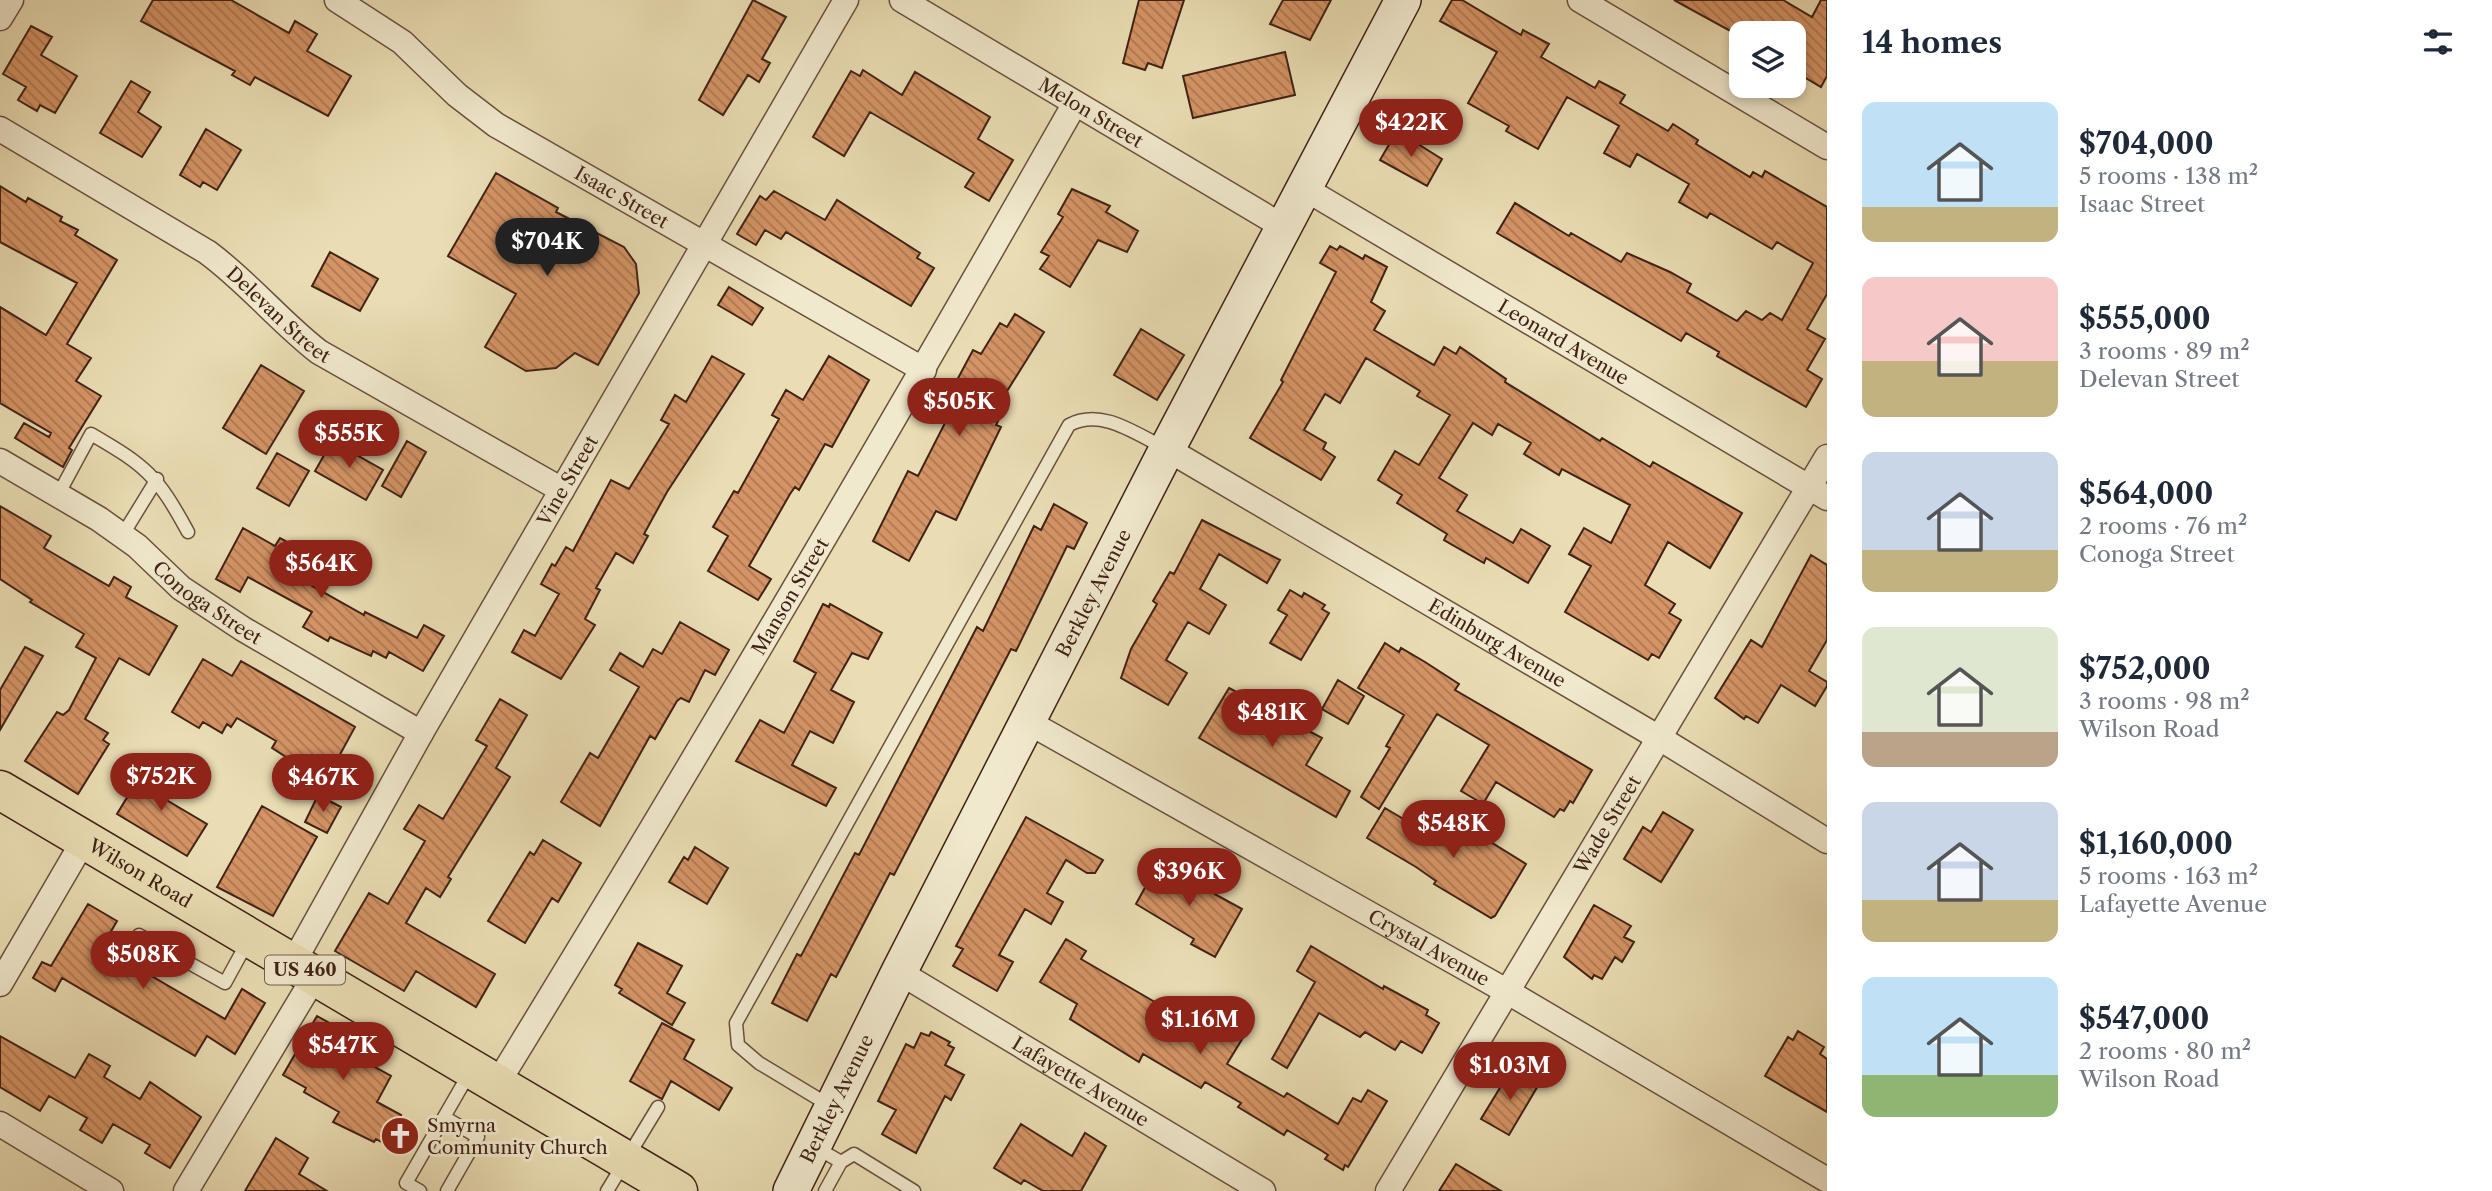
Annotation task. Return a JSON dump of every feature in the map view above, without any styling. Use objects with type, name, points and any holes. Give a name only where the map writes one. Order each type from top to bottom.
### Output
[{"type":"main road","name":"Wilson Road","points":[[0,790],[484,1076],[616,1176],[678,1191]]},
{"type":"street","points":[[0,18],[11,0]]},
{"type":"street","name":"Isaac Street","points":[[337,0],[402,42],[457,95],[496,125],[923,370]]},
{"type":"street","name":"Vine Street","points":[[186,1191],[304,969],[421,733],[846,0]]},
{"type":"street","name":"Melon Street","points":[[902,0],[1074,105],[1282,226]]},
{"type":"street","name":"Berkley Avenue","points":[[790,1191],[827,1154],[832,1107],[899,972],[1282,226],[1403,0]]},
{"type":"street","points":[[1580,0],[1827,147]]},
{"type":"street","name":"Manson Street","points":[[484,1076],[647,839],[923,370],[1074,105]]},
{"type":"street","name":"Delevan Street","points":[[0,129],[207,252],[238,275],[290,330],[319,352],[562,490]]},
{"type":"street","name":"Leonard Avenue","points":[[1303,187],[1818,493]]},
{"type":"street","name":"Edinburg Avenue","points":[[1167,449],[1661,739],[1827,841]]},
{"type":"street","name":"Wade Street","points":[[1388,1191],[1661,739],[1818,493],[1827,457]]},
{"type":"street","name":"Conoga Street","points":[[0,461],[122,536],[181,588],[233,622],[421,733]]},
{"type":"street","name":"Crystal Avenue","points":[[1028,722],[1507,992],[1827,1180]]},
{"type":"street","points":[[0,984],[84,840]]},
{"type":"street","name":"Lafayette Avenue","points":[[899,972],[1263,1191]]},
{"type":"street","points":[[0,1125],[111,1191]]},
{"type":"lane","points":[[832,1107],[760,1063],[738,1045],[736,1023],[1069,425],[1082,418],[1096,417],[1167,449]]},
{"type":"lane","points":[[58,495],[91,434],[136,461],[156,479],[187,532]]},
{"type":"lane","points":[[122,536],[156,479]]},
{"type":"lane","points":[[139,935],[225,983],[250,937]]},
{"type":"lane","points":[[421,1191],[406,1183],[444,1117],[484,1076]]},
{"type":"lane","points":[[616,1176],[658,1107]]},
{"type":"lane","points":[[444,1117],[478,1137],[447,1191]]},
{"type":"lane","points":[[825,1191],[827,1154],[853,1154],[915,1191]]},
{"type":"building","points":[[153,0],[231,0],[289,33],[295,21],[317,34],[307,51],[351,76],[328,116],[255,77],[250,85],[232,75],[235,71],[141,21]]},
{"type":"building","points":[[753,0],[786,17],[762,59],[770,63],[759,82],[748,75],[723,115],[699,100]]},
{"type":"building","points":[[1139,0],[1184,0],[1162,68],[1148,63],[1145,70],[1123,63]]},
{"type":"building","points":[[1283,0],[1331,0],[1310,40],[1270,24]]},
{"type":"building","points":[[1452,0],[1462,0],[1521,35],[1523,30],[1549,44],[1541,57],[1595,88],[1599,81],[1625,95],[1620,103],[1668,131],[1673,124],[1698,140],[1696,144],[1750,177],[1753,172],[1762,177],[1765,171],[1827,207],[1827,294],[1807,329],[1825,339],[1807,370],[1822,379],[1806,407],[1717,356],[1719,352],[1686,333],[1681,341],[1497,233],[1515,203],[1569,236],[1571,233],[1621,262],[1627,253],[1670,272],[1691,284],[1687,292],[1737,321],[1746,311],[1762,320],[1770,313],[1782,320],[1813,263],[1777,242],[1772,249],[1710,213],[1707,218],[1679,202],[1689,184],[1637,154],[1630,167],[1604,153],[1619,126],[1567,97],[1538,149],[1506,131],[1509,126],[1468,103],[1497,52],[1440,21]]},
{"type":"building","points":[[1674,0],[1783,0],[1812,17],[1821,0],[1827,0],[1827,76],[1821,87],[1806,78],[1806,21],[1729,21],[1729,30]]},
{"type":"building","points":[[31,26],[52,37],[41,55],[77,76],[55,113],[40,105],[37,111],[18,100],[26,87],[3,74]]},
{"type":"building","points":[[1285,52],[1295,95],[1193,118],[1183,76]]},
{"type":"building","points":[[863,70],[902,95],[915,72],[990,117],[978,139],[1013,160],[989,201],[965,187],[974,173],[870,112],[844,156],[813,137],[851,71],[860,76]]},
{"type":"building","points":[[131,81],[150,92],[138,112],[161,127],[142,157],[100,133]]},
{"type":"building","points":[[206,129],[241,150],[217,190],[203,182],[200,187],[180,175]]},
{"type":"building","points":[[1397,131],[1442,159],[1427,186],[1380,160]]},
{"type":"building","points":[[496,173],[558,208],[556,212],[624,247],[636,264],[639,293],[598,365],[575,353],[556,368],[526,371],[485,347],[516,294],[448,256]]},
{"type":"building","points":[[0,186],[26,202],[28,198],[62,217],[60,221],[78,230],[75,235],[117,260],[67,344],[91,358],[76,381],[101,396],[69,448],[72,450],[63,467],[15,438],[24,423],[49,437],[51,433],[0,403],[0,307],[46,335],[77,283],[0,242]]},
{"type":"building","points":[[1072,189],[1110,206],[1106,212],[1138,231],[1127,252],[1098,240],[1070,287],[1040,269],[1049,256],[1041,252],[1063,217],[1058,214]]},
{"type":"building","points":[[774,191],[825,220],[837,200],[920,253],[917,258],[934,268],[911,306],[786,232],[781,239],[765,230],[756,245],[737,234],[760,196],[766,200]]},
{"type":"building","points":[[1330,246],[1337,250],[1340,246],[1363,259],[1365,255],[1387,267],[1371,302],[1385,311],[1374,330],[1434,365],[1444,347],[1456,354],[1460,347],[1506,379],[1505,382],[1600,441],[1602,438],[1650,467],[1653,462],[1742,513],[1710,568],[1668,542],[1645,585],[1675,604],[1669,613],[1681,620],[1659,658],[1652,654],[1648,660],[1565,612],[1591,566],[1569,554],[1584,528],[1611,543],[1630,505],[1562,469],[1559,475],[1524,454],[1531,443],[1498,424],[1492,435],[1473,423],[1439,478],[1467,495],[1457,511],[1513,543],[1521,529],[1550,546],[1528,583],[1486,558],[1484,563],[1444,540],[1447,534],[1397,503],[1402,495],[1378,480],[1395,451],[1419,465],[1450,415],[1417,396],[1420,391],[1366,358],[1340,403],[1325,394],[1304,430],[1326,443],[1323,449],[1335,457],[1321,480],[1250,438],[1283,382],[1281,380],[1336,272],[1320,263]]},
{"type":"building","points":[[330,252],[378,279],[360,311],[312,286]]},
{"type":"building","points":[[729,287],[763,308],[752,325],[718,305]]},
{"type":"building","points":[[1015,314],[1044,332],[1004,396],[1009,399],[996,425],[1001,427],[956,520],[936,511],[909,561],[873,541],[908,471],[918,476],[945,423],[929,415],[939,395],[947,399],[973,350],[981,354],[1000,323],[1007,327]]},
{"type":"building","points":[[1141,329],[1184,355],[1157,400],[1114,375]]},
{"type":"building","points":[[712,356],[744,374],[667,492],[644,534],[648,536],[633,563],[616,553],[596,588],[600,590],[585,619],[595,625],[561,679],[512,652],[524,630],[535,636],[559,594],[541,584],[552,564],[555,566],[566,547],[573,551],[611,480],[629,489],[669,424],[661,420],[675,395],[686,402]]},
{"type":"building","points":[[829,356],[869,380],[832,447],[825,444],[799,490],[795,487],[790,494],[749,566],[771,579],[758,600],[708,571],[728,536],[713,527],[734,491],[738,493],[779,419],[772,415],[786,390],[803,400]]},
{"type":"building","points":[[261,365],[304,391],[266,454],[223,428]]},
{"type":"building","points":[[332,441],[383,470],[366,500],[315,471]]},
{"type":"building","points":[[407,441],[426,452],[401,497],[382,486]]},
{"type":"building","points":[[277,453],[309,471],[289,506],[257,488]]},
{"type":"building","points":[[1054,504],[1087,523],[1074,549],[1067,546],[1016,651],[1011,649],[894,875],[890,873],[836,977],[831,974],[807,1021],[772,1003],[797,954],[801,956],[855,853],[859,855],[977,627],[983,631],[1034,526],[1041,530]]},
{"type":"building","points":[[0,506],[51,536],[44,548],[109,586],[114,577],[131,587],[126,597],[177,626],[149,675],[119,658],[85,719],[108,733],[103,740],[109,744],[78,794],[25,761],[57,712],[63,715],[69,710],[96,658],[76,647],[84,634],[30,602],[32,600],[0,579]]},
{"type":"building","points":[[1202,520],[1280,560],[1267,583],[1219,554],[1200,589],[1226,605],[1209,634],[1188,622],[1166,660],[1187,673],[1168,705],[1121,678],[1131,649],[1157,604],[1153,601],[1170,572],[1174,574]]},
{"type":"building","points":[[243,528],[275,546],[280,538],[322,561],[309,584],[364,615],[365,612],[417,638],[424,625],[444,636],[423,671],[389,652],[386,658],[373,651],[371,656],[330,637],[328,641],[303,627],[312,612],[248,577],[240,592],[216,579]]},
{"type":"building","points":[[1811,555],[1827,565],[1827,640],[1809,671],[1827,682],[1827,686],[1815,706],[1781,685],[1758,723],[1746,716],[1744,719],[1715,698],[1751,640],[1762,647]]},
{"type":"building","points":[[1290,590],[1302,597],[1304,593],[1325,605],[1322,609],[1329,613],[1301,660],[1270,643],[1287,615],[1278,610]]},
{"type":"building","points":[[823,604],[829,607],[830,604],[882,633],[868,659],[852,653],[831,690],[854,702],[833,743],[810,731],[792,765],[836,788],[826,806],[736,761],[760,720],[784,733],[816,673],[794,661]]},
{"type":"building","points":[[680,622],[729,650],[715,675],[705,670],[689,702],[681,698],[677,701],[655,739],[650,736],[600,826],[561,802],[590,753],[598,758],[639,687],[610,670],[620,653],[643,667],[653,649],[662,654]]},
{"type":"building","points":[[1385,643],[1399,652],[1401,648],[1425,662],[1459,684],[1455,690],[1592,770],[1573,803],[1570,801],[1564,811],[1560,809],[1554,817],[1496,782],[1483,804],[1461,791],[1489,745],[1437,714],[1379,809],[1361,797],[1390,748],[1386,746],[1404,715],[1358,688]]},
{"type":"building","points":[[25,647],[43,656],[0,730],[0,690]]},
{"type":"building","points":[[203,659],[232,676],[241,661],[355,727],[325,782],[272,748],[276,741],[237,718],[231,727],[227,724],[222,733],[203,722],[199,728],[172,712]]},
{"type":"building","points":[[1338,680],[1364,696],[1348,724],[1322,709]]},
{"type":"building","points":[[1229,688],[1322,738],[1306,765],[1350,791],[1336,817],[1199,738]]},
{"type":"building","points":[[500,699],[527,715],[496,768],[510,777],[448,877],[451,879],[440,897],[426,888],[406,923],[495,974],[476,1007],[416,971],[404,991],[335,951],[369,893],[388,904],[425,841],[404,829],[419,805],[443,819],[487,746],[476,740]]},
{"type":"building","points":[[148,763],[170,776],[158,795],[207,824],[187,856],[117,814]]},
{"type":"building","points":[[318,795],[341,807],[327,833],[305,822]]},
{"type":"building","points":[[262,806],[317,837],[273,916],[217,887]]},
{"type":"building","points":[[1385,808],[1432,836],[1437,826],[1448,833],[1455,820],[1526,864],[1495,916],[1491,918],[1434,884],[1436,881],[1416,867],[1367,838]]},
{"type":"building","points":[[1663,812],[1693,830],[1661,882],[1624,859],[1643,827],[1651,832]]},
{"type":"building","points":[[1026,817],[1103,860],[1095,873],[1087,873],[1066,860],[1047,893],[1063,902],[1051,924],[1025,909],[999,955],[1013,962],[997,991],[953,966],[963,949],[956,946]]},
{"type":"building","points":[[543,840],[581,863],[558,902],[552,898],[525,943],[488,921],[530,852],[534,855]]},
{"type":"building","points":[[695,847],[728,868],[707,904],[669,882],[684,857],[688,860]]},
{"type":"building","points":[[1160,860],[1180,871],[1178,874],[1242,909],[1215,957],[1191,944],[1194,939],[1136,904]]},
{"type":"building","points":[[88,904],[117,921],[102,947],[225,1019],[242,989],[265,1003],[235,1054],[207,1036],[195,1056],[62,978],[55,991],[33,978],[42,962],[51,966]]},
{"type":"building","points":[[1594,905],[1631,926],[1624,937],[1634,942],[1622,962],[1615,957],[1602,979],[1594,975],[1592,979],[1564,957]]},
{"type":"building","points":[[1066,939],[1086,951],[1081,959],[1172,1012],[1166,1023],[1204,1045],[1221,1016],[1247,1031],[1227,1064],[1284,1097],[1287,1093],[1338,1124],[1353,1098],[1361,1102],[1368,1090],[1387,1101],[1348,1167],[1345,1165],[1343,1170],[1325,1159],[1328,1155],[1287,1130],[1284,1135],[1238,1107],[1241,1103],[1205,1082],[1201,1088],[1143,1054],[1139,1062],[1070,1019],[1077,1004],[1040,982]]},
{"type":"building","points":[[638,943],[682,966],[667,993],[685,1003],[672,1025],[619,993],[622,989],[615,985]]},
{"type":"building","points":[[1311,946],[1383,989],[1384,986],[1428,1010],[1426,1015],[1439,1023],[1422,1053],[1401,1041],[1395,1050],[1365,1032],[1360,1037],[1319,1013],[1287,1068],[1272,1059],[1315,982],[1297,971]]},
{"type":"building","points":[[317,1016],[347,1033],[339,1047],[391,1076],[377,1102],[401,1115],[385,1144],[376,1139],[374,1142],[333,1122],[339,1112],[304,1092],[306,1088],[283,1075]]},
{"type":"building","points":[[662,1023],[694,1040],[684,1059],[732,1088],[719,1110],[671,1081],[662,1099],[630,1081]]},
{"type":"building","points":[[1798,1031],[1824,1047],[1820,1054],[1827,1059],[1827,1112],[1765,1076],[1788,1037],[1793,1040]]},
{"type":"building","points":[[931,1032],[950,1042],[948,1045],[954,1048],[945,1065],[964,1075],[951,1100],[945,1096],[916,1153],[882,1134],[896,1110],[878,1101],[906,1044],[914,1048],[921,1033],[929,1036]]},
{"type":"building","points":[[0,1036],[75,1078],[89,1054],[110,1066],[104,1077],[140,1099],[150,1082],[201,1117],[170,1168],[145,1153],[150,1145],[113,1124],[102,1143],[80,1130],[87,1118],[49,1096],[40,1111],[0,1087]]},
{"type":"building","points":[[1512,1068],[1539,1084],[1509,1135],[1481,1119]]},
{"type":"building","points":[[1021,1124],[1072,1156],[1085,1133],[1106,1146],[1081,1191],[1043,1191],[1024,1180],[1021,1184],[994,1168]]},
{"type":"building","points":[[276,1138],[308,1158],[299,1174],[327,1191],[245,1191]]},
{"type":"building","points":[[1456,1164],[1501,1191],[1439,1191]]},
{"type":"place","name":"Smyrna Community Church","points":[[400,1136]]}]
